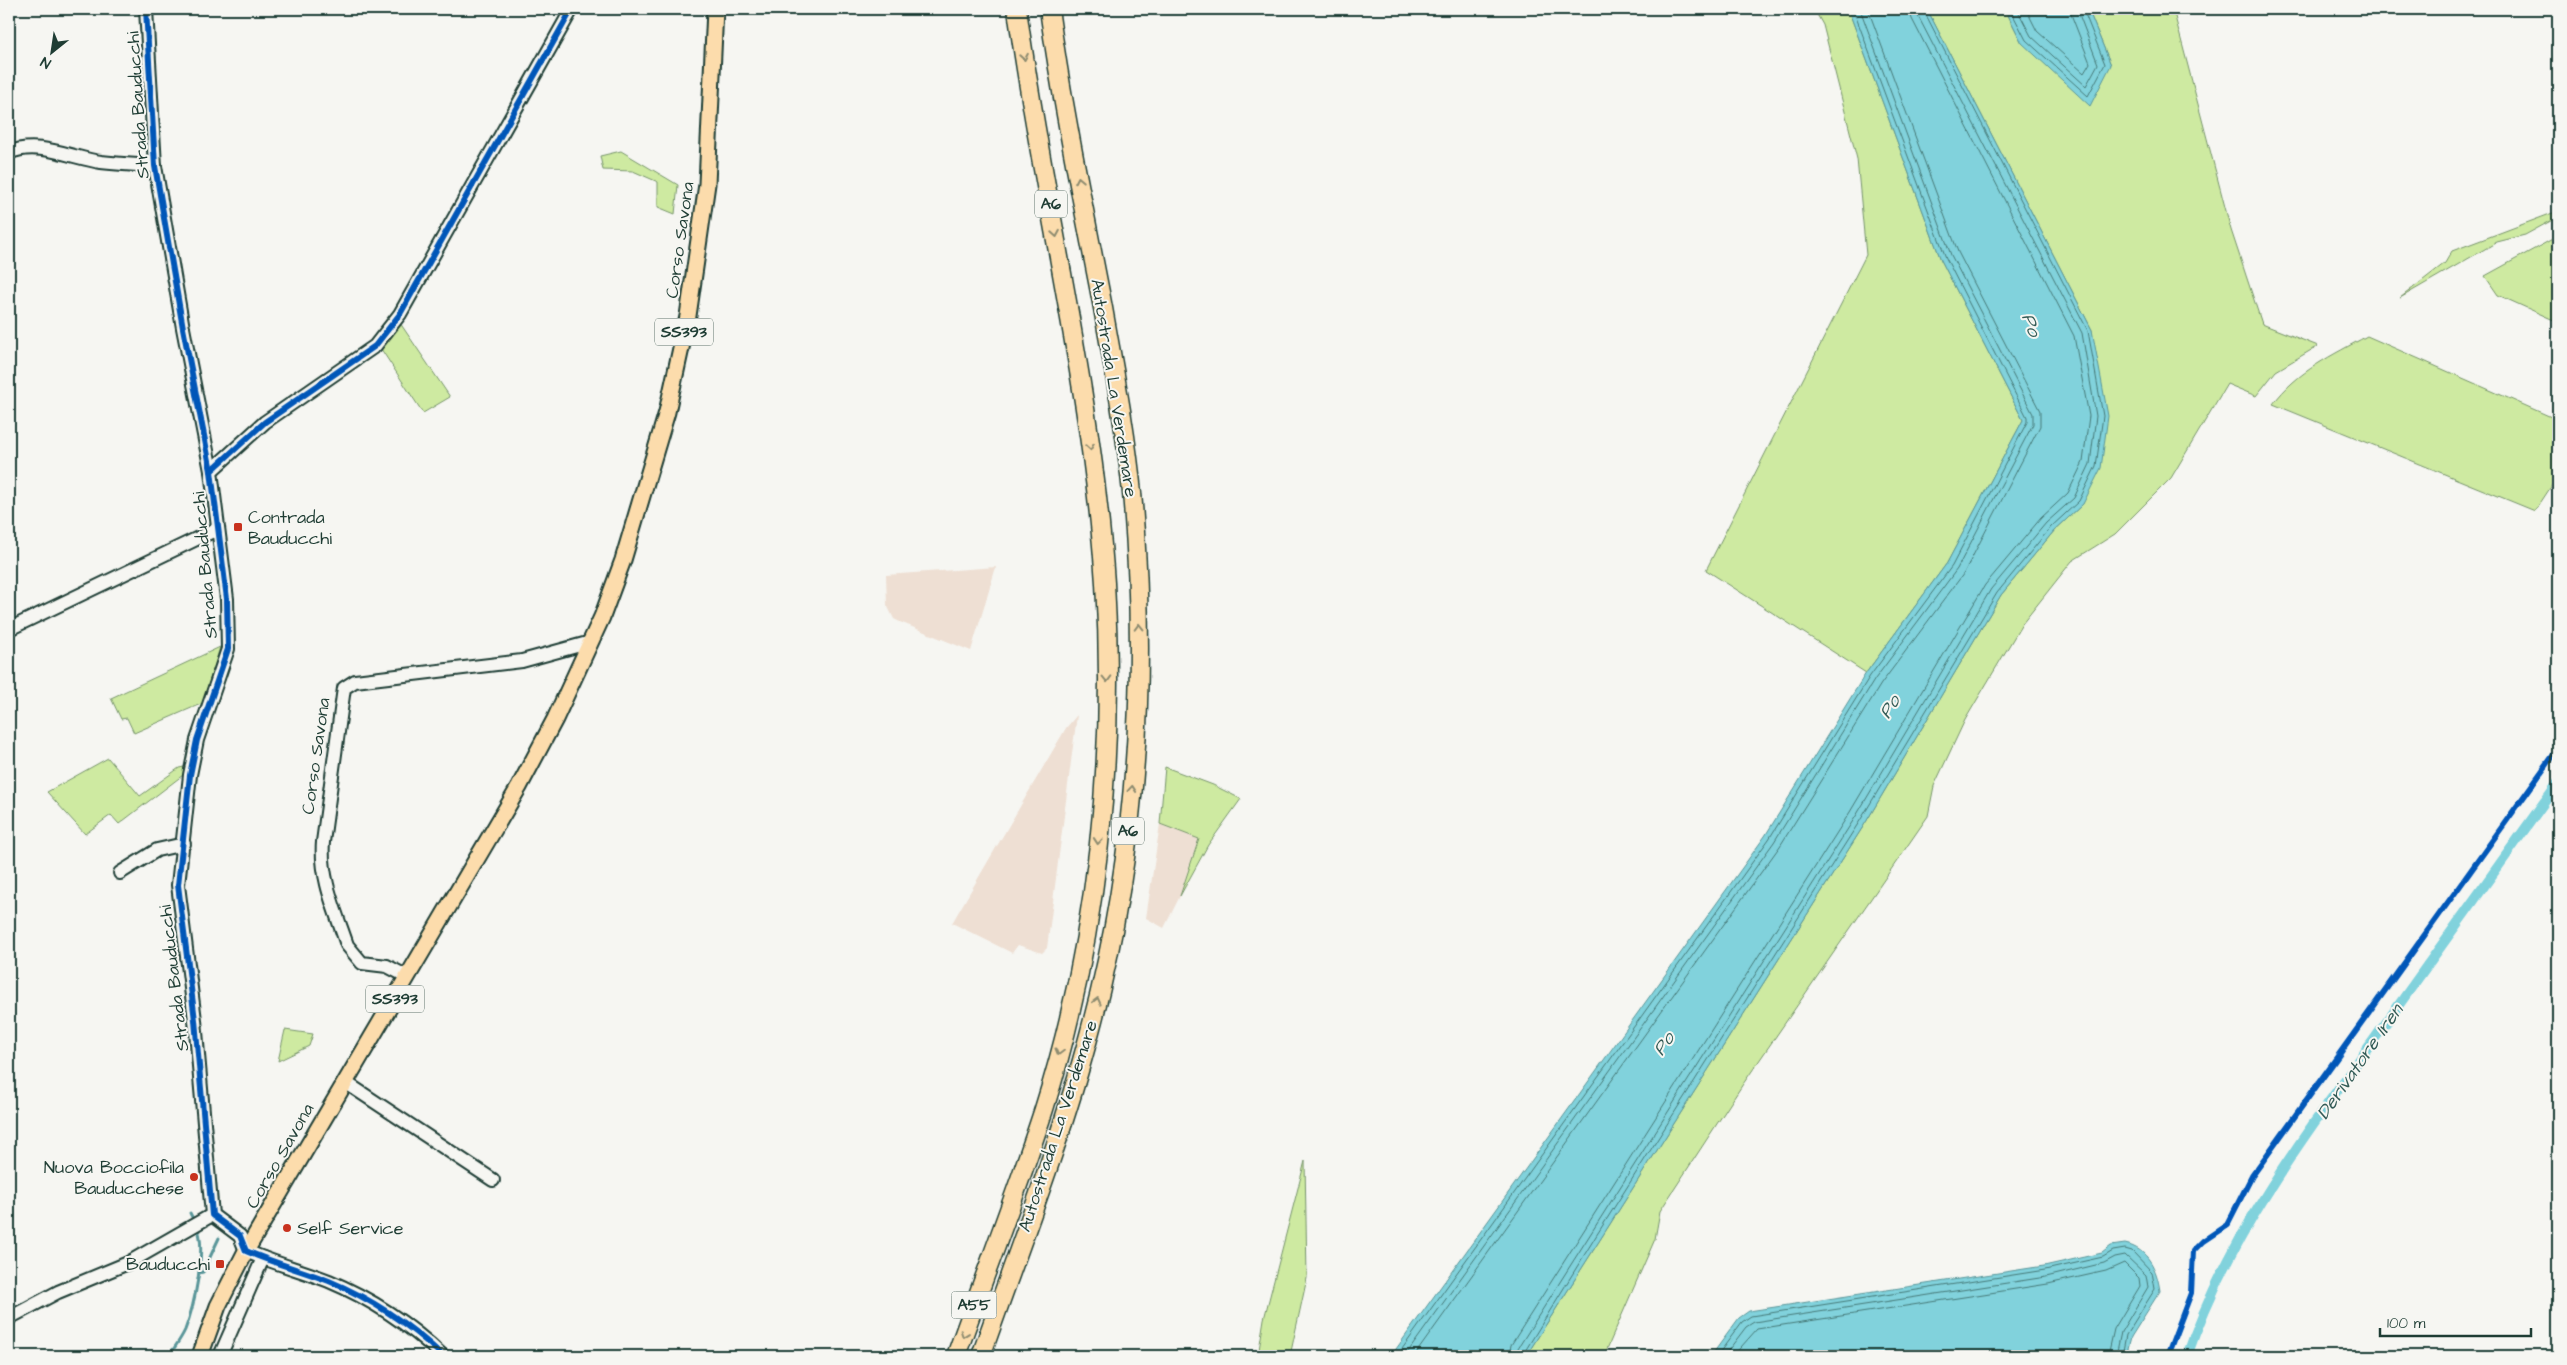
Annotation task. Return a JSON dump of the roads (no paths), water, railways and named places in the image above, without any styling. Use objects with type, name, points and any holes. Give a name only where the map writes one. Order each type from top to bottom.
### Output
[{"type":"highway","name":"Autostrada La Verdemare","points":[[992,1255],[1044,1108],[1077,976],[1097,849],[1106,745],[1105,582],[1095,475],[1018,9]]},
{"type":"highway","name":"Autostrada La Verdemare","points":[[1013,1264],[1064,1119],[1102,983],[1125,857],[1138,718],[1138,586],[1132,490],[1117,383],[1049,9]]},
{"type":"highway","name":"A55","points":[[956,1356],[992,1255]]},
{"type":"highway","name":"A55","points":[[981,1356],[1013,1264]]},
{"type":"main road","name":"Corso Savona","points":[[200,1356],[218,1306],[246,1251],[519,787],[555,719],[592,642],[623,560],[642,497],[666,412],[688,316],[708,184],[715,9]]},
{"type":"street","name":"Strada Bauducchi","points":[[146,9],[155,166],[211,471],[217,529],[228,599],[228,649],[197,740],[187,803],[178,885],[195,1020],[207,1218]]},
{"type":"street","points":[[211,471],[265,422],[375,346],[388,333],[572,9]]},
{"type":"street","points":[[9,153],[18,148],[48,150],[100,162],[155,166]]},
{"type":"street","name":"Strada Bauducchi","points":[[9,629],[217,529]]},
{"type":"street","name":"Corso Savona","points":[[408,976],[387,966],[362,963],[353,954],[347,946],[326,883],[322,850],[344,688],[355,681],[522,660],[592,642]]},
{"type":"street","points":[[120,874],[157,850],[184,844]]},
{"type":"street","points":[[345,1082],[493,1180]]},
{"type":"street","points":[[9,1318],[58,1292],[128,1263],[207,1218],[240,1236],[246,1251],[328,1281],[367,1299],[415,1332],[443,1356]]},
{"type":"street","points":[[220,1356],[263,1258]]},
{"type":"water","name":"Po","points":[[1848,9],[1927,9],[2092,330],[2108,416],[2101,468],[2083,504],[2054,531],[2001,595],[1866,822],[1526,1356],[1391,1356],[1765,836],[1866,673],[1947,563],[2023,420],[1941,260]]},
{"type":"water","points":[[2005,9],[2088,9],[2111,65],[2090,106],[2022,43]]},
{"type":"water","points":[[2125,1244],[2140,1250],[2150,1261],[2154,1268],[2160,1291],[2131,1337],[2126,1356],[1711,1356],[1739,1318],[1749,1311],[2044,1266],[2102,1253],[2111,1246]]},
{"type":"waterway","name":"Derivatore Iren","points":[[2187,1356],[2223,1271],[2244,1231],[2293,1153],[2558,783]]},
{"type":"waterway","points":[[190,1213],[194,1221]]},
{"type":"waterway","points":[[169,1356],[185,1330],[192,1307],[201,1249],[197,1227]]},
{"type":"waterway","points":[[199,1273],[203,1272],[219,1238]]},
{"type":"place","name":"Contrada Bauducchi","points":[[238,527]]},
{"type":"place","name":"Nuova Bocciofila Bauducchese","points":[[194,1177]]},
{"type":"place","name":"Self Service","points":[[287,1228]]},
{"type":"place","name":"Bauducchi","points":[[220,1264]]}]
